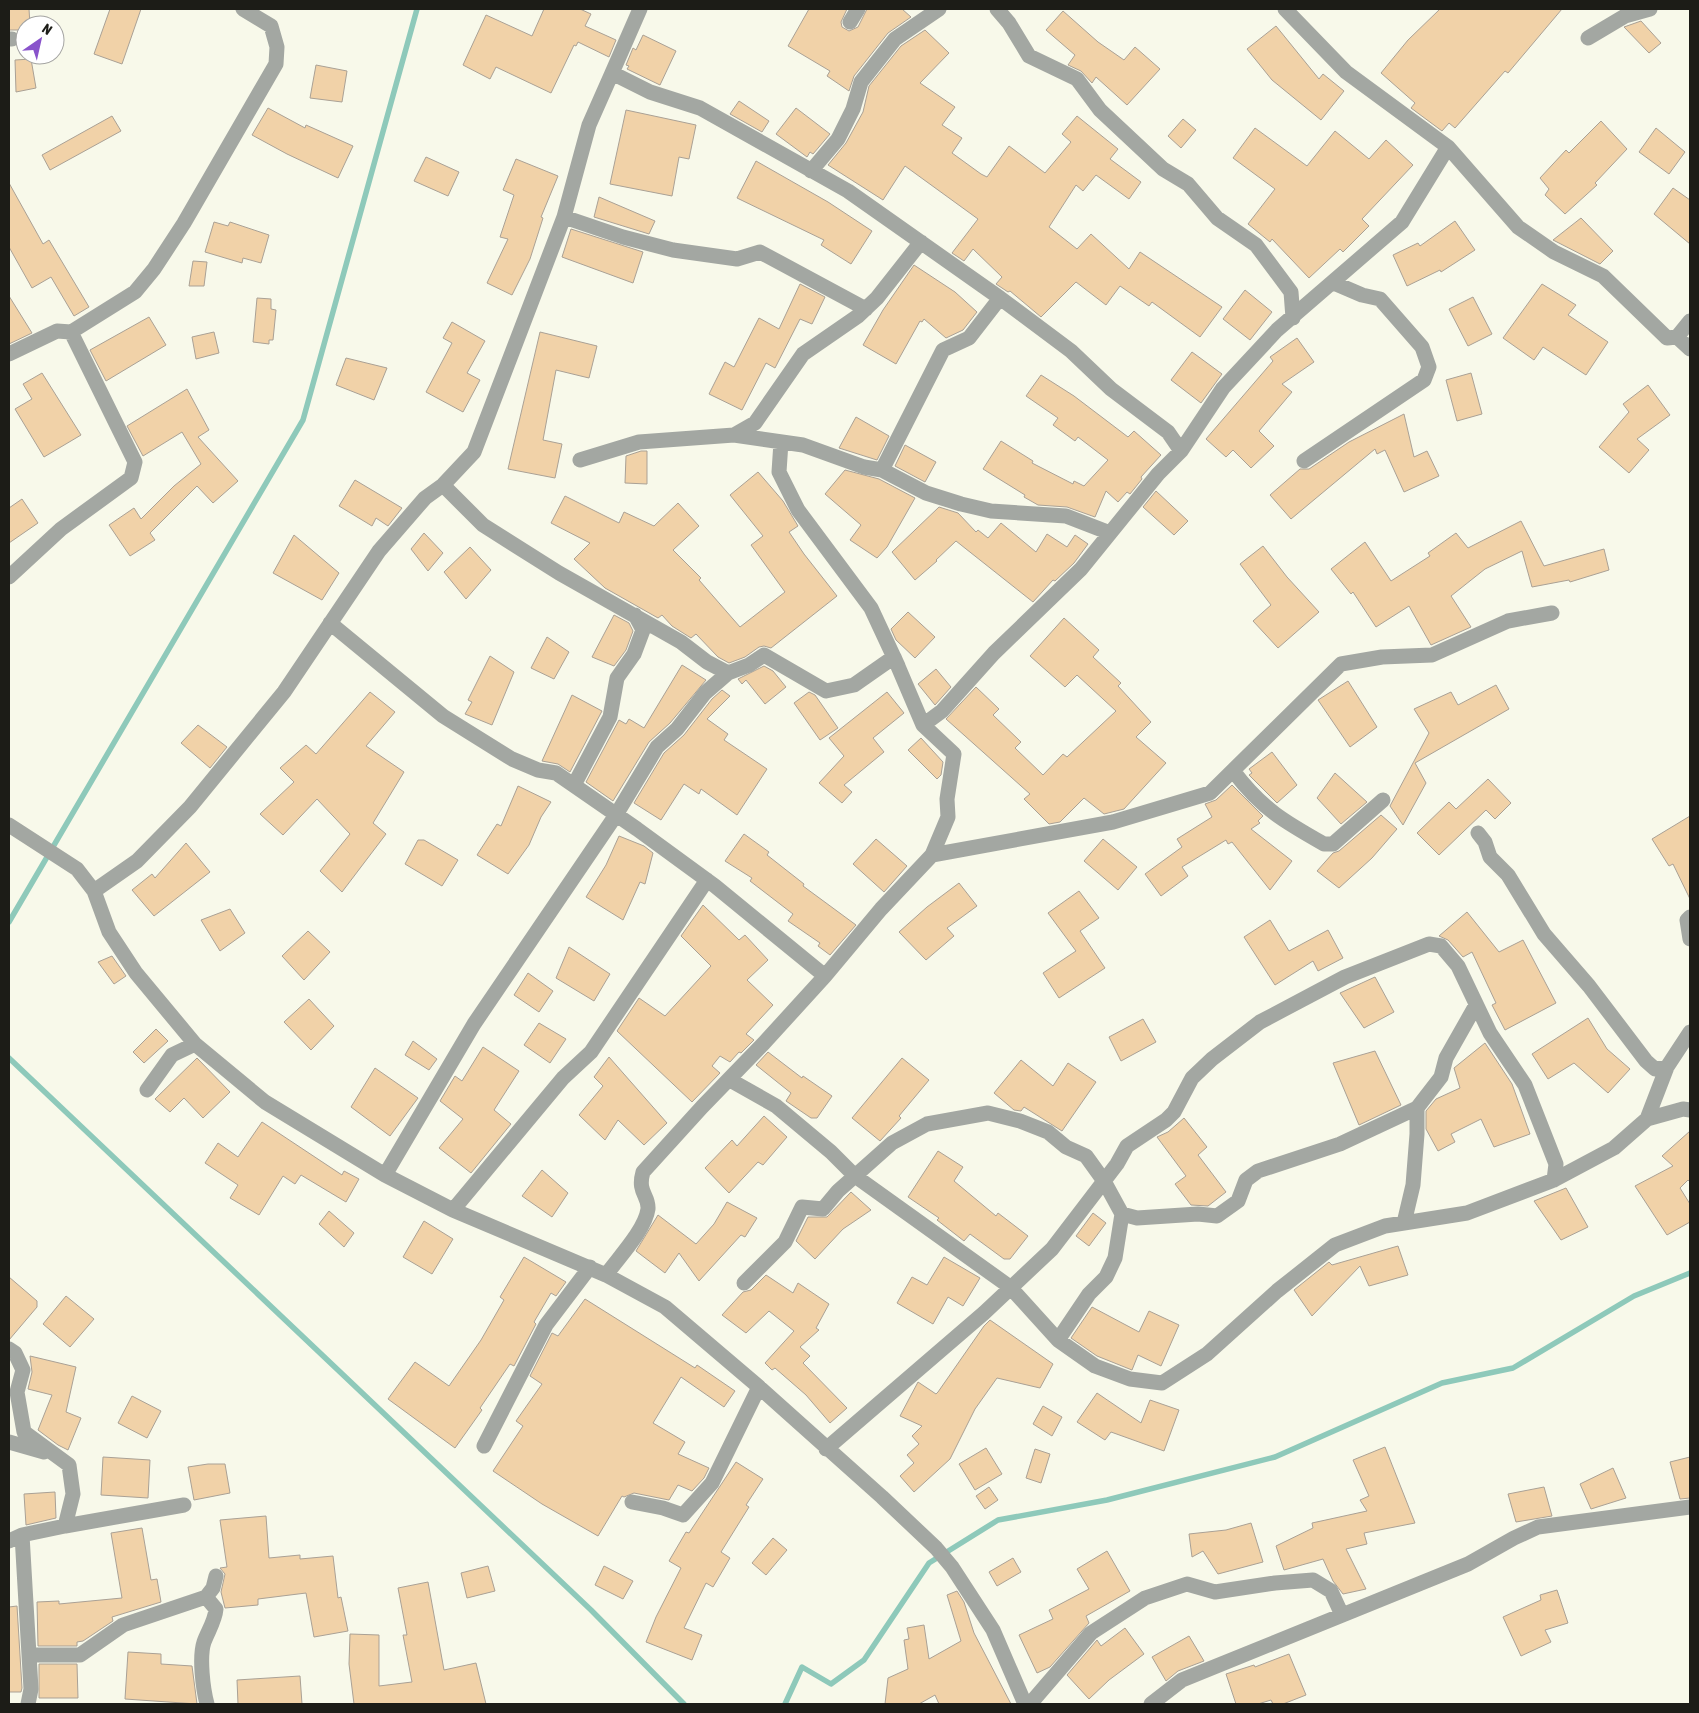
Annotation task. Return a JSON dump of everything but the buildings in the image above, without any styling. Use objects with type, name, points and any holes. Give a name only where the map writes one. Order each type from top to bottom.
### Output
[{"type":"street","points":[[9,354],[57,331],[71,332],[135,292],[154,269],[184,223],[276,64],[277,47],[271,26],[243,9]]},
{"type":"street","points":[[94,891],[137,861],[190,807],[284,692],[379,551],[425,498],[443,485],[474,452],[564,217],[589,125],[640,9]]},
{"type":"street","points":[[812,170],[838,139],[853,110],[861,82],[895,39],[939,9]]},
{"type":"street","points":[[997,9],[1009,23],[1029,56],[1077,79],[1100,110],[1163,169],[1188,184],[1217,218],[1256,245],[1291,292],[1293,318]]},
{"type":"street","points":[[1285,9],[1346,72],[1448,147],[1518,227],[1554,252],[1603,276],[1667,338],[1677,337],[1690,321]]},
{"type":"street","points":[[1588,38],[1625,16],[1650,9]]},
{"type":"street","points":[[612,74],[650,92],[700,108],[848,191],[1000,298],[1071,351],[1111,389],[1168,432],[1181,450]]},
{"type":"street","points":[[923,724],[942,711],[994,653],[1081,569],[1158,474],[1181,450],[1223,388],[1278,330],[1402,222],[1448,147]]},
{"type":"street","points":[[564,217],[624,237],[673,250],[737,259],[760,252],[866,309]]},
{"type":"street","points":[[734,435],[754,423],[803,354],[866,309],[877,298],[921,242]]},
{"type":"street","points":[[1304,461],[1424,380],[1429,368],[1422,347],[1380,299],[1362,296],[1334,283]]},
{"type":"street","points":[[882,470],[943,350],[969,338],[1000,298]]},
{"type":"street","points":[[9,577],[61,529],[131,478],[135,462],[71,332]]},
{"type":"street","points":[[1677,337],[1690,349]]},
{"type":"street","points":[[580,460],[639,442],[734,435],[803,445],[864,467],[882,470],[926,493],[961,504],[991,511],[1066,516],[1110,533]]},
{"type":"street","points":[[606,1275],[644,1223],[648,1207],[640,1183],[643,1172],[825,976],[881,909],[932,855],[948,817],[947,799],[954,754],[923,724],[872,608],[798,510],[779,472],[781,442]]},
{"type":"street","points":[[443,485],[483,526],[635,615],[728,673]]},
{"type":"street","points":[[932,855],[1113,822],[1210,794],[1341,664],[1382,657],[1432,655],[1508,620],[1552,613]]},
{"type":"street","points":[[574,786],[610,717],[617,678],[634,654],[643,630],[635,615]]},
{"type":"street","points":[[330,623],[443,716],[512,759],[538,770],[556,773],[616,814],[707,880],[825,976]]},
{"type":"street","points":[[385,1174],[474,1024],[616,814],[657,747],[677,729],[705,693],[728,673],[764,655],[826,691],[854,686],[894,657]]},
{"type":"street","points":[[1234,772],[1247,790],[1272,814],[1324,844],[1333,844],[1383,800]]},
{"type":"street","points":[[9,825],[77,869],[94,891],[109,932],[136,974],[195,1044],[265,1102],[385,1174],[453,1210],[606,1275],[665,1307],[759,1387],[936,1548],[952,1567],[993,1630],[1025,1704]]},
{"type":"street","points":[[1478,833],[1485,842],[1490,857],[1508,875],[1544,934],[1589,986],[1646,1061],[1655,1069],[1667,1067]]},
{"type":"street","points":[[453,1210],[563,1078],[591,1052],[707,880]]},
{"type":"street","points":[[1690,917],[1687,920],[1690,939]]},
{"type":"street","points":[[826,1449],[1052,1249],[1104,1181],[1127,1146],[1166,1120],[1174,1112],[1192,1078],[1212,1059],[1260,1022],[1345,977],[1429,944],[1441,946],[1458,966],[1490,1033],[1525,1085],[1556,1164],[1554,1180]]},
{"type":"street","points":[[1122,1214],[1137,1218],[1198,1214],[1217,1216],[1238,1201],[1246,1180],[1258,1171],[1340,1144],[1417,1108],[1441,1077],[1446,1058],[1476,1005]]},
{"type":"street","points":[[1647,1119],[1667,1067],[1690,1032]]},
{"type":"street","points":[[147,1090],[172,1055],[195,1044]]},
{"type":"street","points":[[730,1080],[776,1106],[831,1152],[855,1176],[1010,1288],[1058,1340],[1095,1366],[1130,1379],[1162,1382],[1207,1354],[1277,1291],[1335,1244],[1385,1226],[1467,1212],[1554,1180],[1614,1148],[1647,1119],[1684,1109],[1690,1110]]},
{"type":"street","points":[[1404,1223],[1413,1185],[1417,1108]]},
{"type":"street","points":[[744,1283],[785,1242],[802,1207],[823,1209],[838,1191],[892,1143],[927,1124],[988,1113],[1020,1121],[1048,1132],[1066,1146],[1086,1156],[1104,1181],[1122,1214],[1115,1258],[1106,1277],[1089,1294],[1058,1340]]},
{"type":"street","points":[[484,1446],[546,1325],[590,1268]]},
{"type":"street","points":[[9,1349],[15,1353],[23,1370],[17,1392],[24,1432],[69,1465],[73,1494],[66,1526]]},
{"type":"street","points":[[632,1502],[663,1508],[683,1515],[712,1483],[759,1387]]},
{"type":"street","points":[[9,1442],[52,1454],[69,1465]]},
{"type":"street","points":[[28,1704],[30,1689],[29,1655],[15,1539],[66,1526],[184,1505]]},
{"type":"street","points":[[1151,1704],[1182,1680],[1468,1564],[1514,1538],[1538,1528],[1690,1507]]},
{"type":"street","points":[[29,1655],[80,1655],[123,1625],[206,1597],[213,1588],[216,1576]]},
{"type":"street","points":[[1030,1704],[1091,1633],[1145,1598],[1187,1584],[1214,1592],[1275,1583],[1313,1580],[1331,1591],[1342,1615]]},
{"type":"street","points":[[206,1597],[216,1609],[203,1645],[203,1689],[207,1704]]},
{"type":"waterway","points":[[9,922],[303,420],[417,9]]},
{"type":"waterway","points":[[9,1058],[591,1610],[684,1704]]},
{"type":"waterway","points":[[785,1704],[802,1667],[831,1684],[864,1660],[929,1563],[998,1520],[1107,1500],[1275,1457],[1442,1383],[1513,1368],[1634,1296],[1690,1273]]}]
